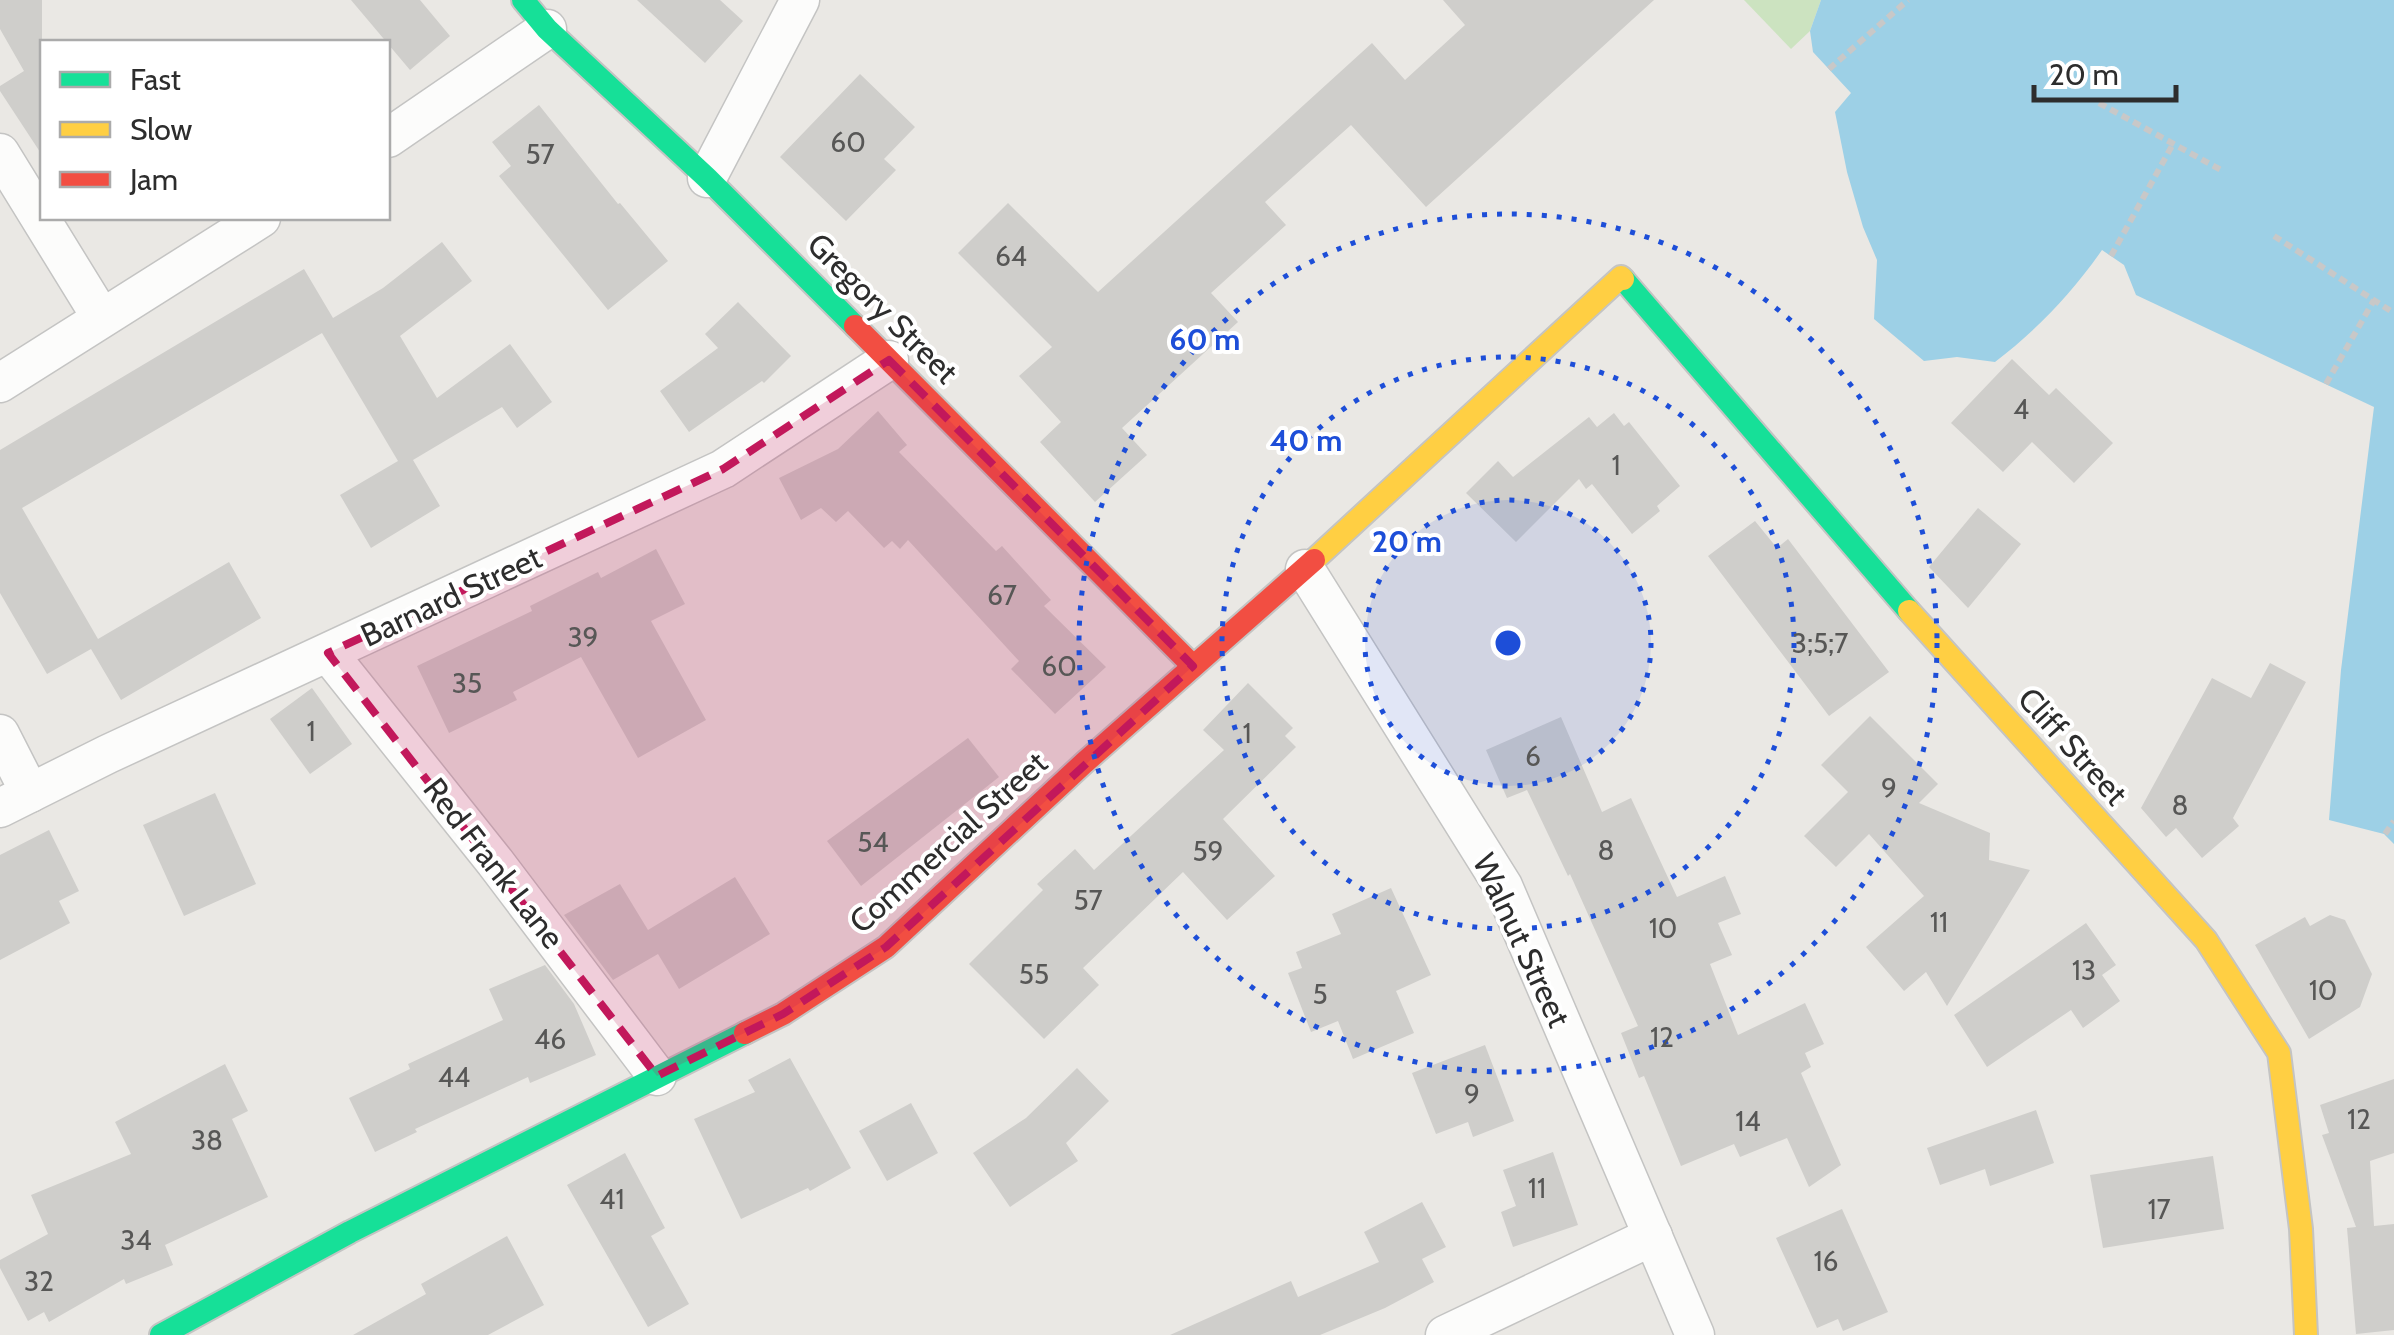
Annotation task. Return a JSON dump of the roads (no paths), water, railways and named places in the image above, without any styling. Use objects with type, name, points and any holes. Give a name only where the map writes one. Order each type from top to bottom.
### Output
[{"type":"street","name":"Gregory Street","points":[[523,0],[547,29],[707,178],[1193,666]]},
{"type":"street","points":[[707,178],[800,0]]},
{"type":"street","points":[[390,137],[547,29]]},
{"type":"street","points":[[0,153],[40,218]]},
{"type":"street","points":[[41,220],[101,317]]},
{"type":"street","points":[[0,382],[258,220]]},
{"type":"street","name":"Cliff Street","points":[[1621,277],[2015,731],[2206,940],[2279,1053],[2300,1229],[2306,1335]]},
{"type":"street","name":"Commercial Street","points":[[161,1335],[350,1232],[783,1014],[886,947],[1621,277]]},
{"type":"street","name":"Barnard Street","points":[[15,801],[723,468],[889,360]]},
{"type":"street","name":"Walnut Street","points":[[1304,569],[1503,886],[1694,1335]]},
{"type":"street","name":"Red Frank Lane","points":[[328,653],[495,862],[656,1076]]},
{"type":"street","points":[[0,734],[15,801]]},
{"type":"street","points":[[1445,1335],[1653,1236]]},
{"type":"water","points":[[1821,0],[2394,0],[2394,844],[2384,834],[2329,820],[2341,670],[2374,407],[2136,295],[2124,265],[2102,250],[2053,310],[1995,362],[1957,357],[1924,361],[1874,319],[1877,260],[1847,172],[1835,112],[1851,93],[1813,52],[1810,31]]}]
